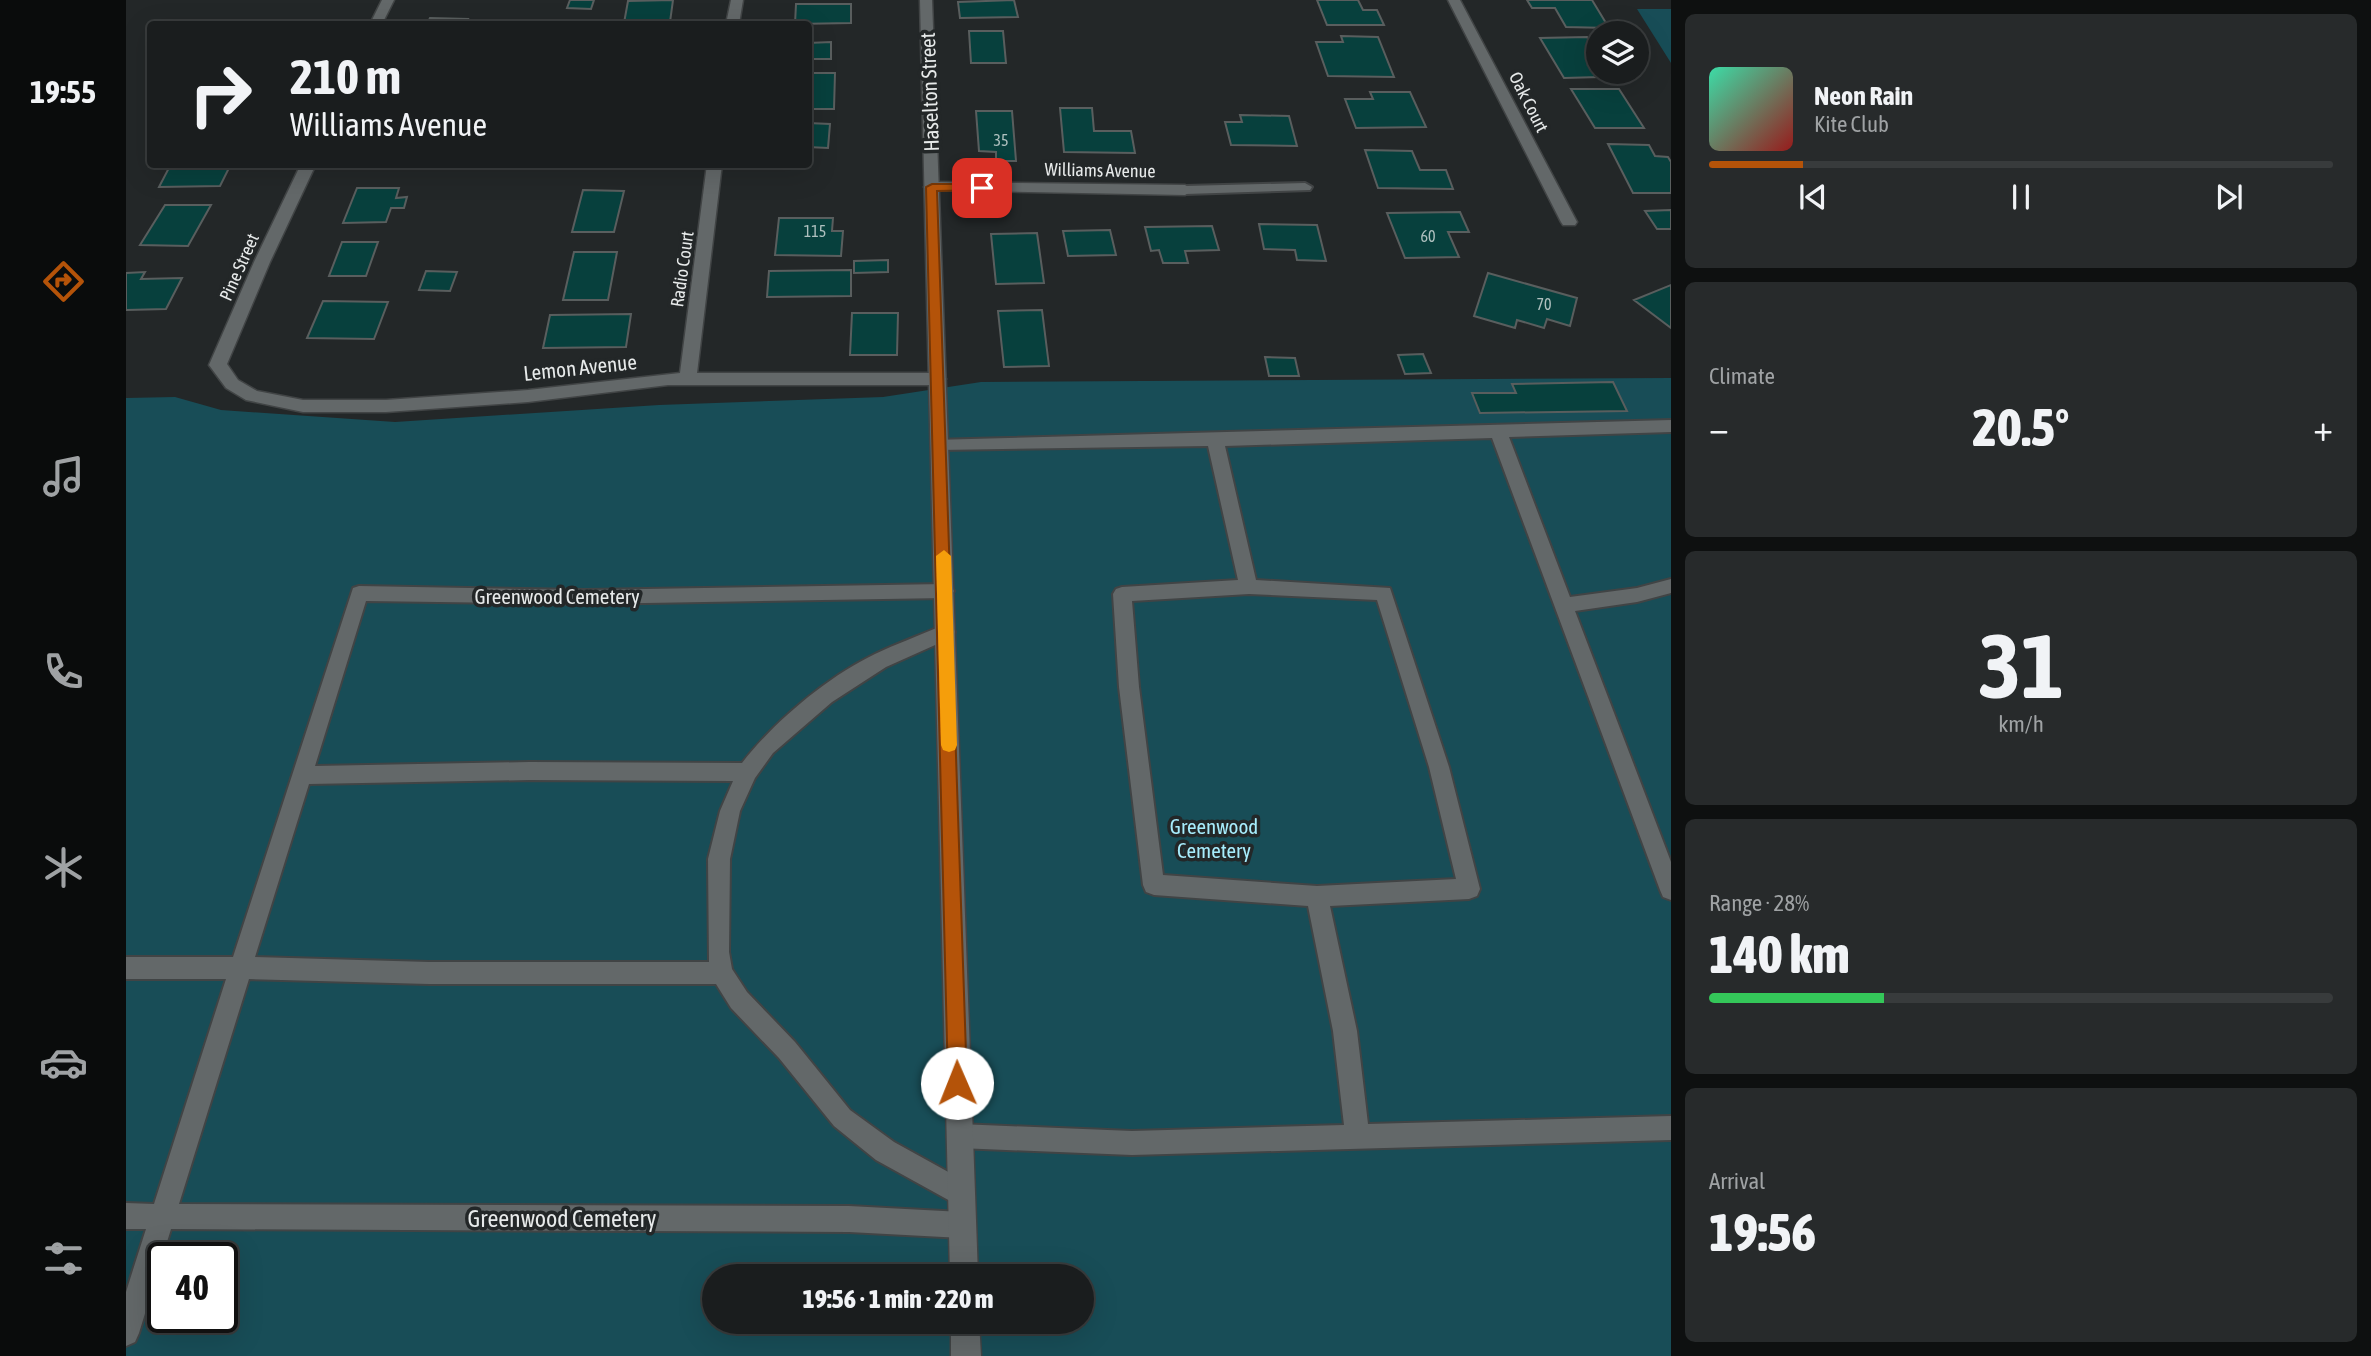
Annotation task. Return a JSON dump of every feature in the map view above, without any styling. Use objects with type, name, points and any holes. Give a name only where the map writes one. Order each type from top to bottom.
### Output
[{"type":"street","points":[[378,21],[388,0]]},
{"type":"street","points":[[734,21],[737,0]]},
{"type":"street","name":"Haselton Street","points":[[926,0],[964,1264]]},
{"type":"street","name":"Oak Court","points":[[1454,0],[1569,222]]},
{"type":"street","name":"Pine Street","points":[[232,384],[218,365],[262,262],[307,168]]},
{"type":"street","name":"Radio Court","points":[[688,379],[714,168]]},
{"type":"street","name":"Williams Avenue","points":[[932,187],[1185,190]]},
{"type":"street","name":"Lemon Avenue","points":[[232,384],[252,396],[303,407],[528,396],[688,379],[937,379]]},
{"type":"street","points":[[965,1334],[966,1356]]},
{"type":"lane","points":[[1185,190],[1305,187]]},
{"type":"lane","points":[[939,444],[1215,440],[1671,426]]},
{"type":"lane","points":[[1498,431],[1671,890]]},
{"type":"lane","points":[[1215,440],[1249,587]]},
{"type":"lane","points":[[1564,605],[1637,595],[1671,586]]},
{"type":"lane","points":[[1249,587],[1384,593],[1438,767],[1469,889],[1317,896],[1154,885],[1129,687],[1122,594],[1249,587]]},
{"type":"lane","name":"Greenwood Cemetery","points":[[126,1333],[359,593],[586,597],[945,591]]},
{"type":"lane","points":[[946,632],[879,661],[825,696],[766,747],[747,772],[730,811],[719,859],[718,952],[722,974],[739,1000],[787,1050],[842,1118],[885,1151],[961,1193]]},
{"type":"lane","points":[[302,775],[529,771],[747,772]]},
{"type":"lane","points":[[1317,896],[1345,1031],[1358,1137]]},
{"type":"lane","points":[[126,968],[241,968],[429,974],[722,974]]},
{"type":"lane","points":[[959,1136],[1132,1143],[1671,1128]]},
{"type":"lane","name":"Greenwood Cemetery","points":[[126,1216],[849,1219],[962,1225]]},
{"type":"green space","points":[[1637,9],[1671,9],[1671,63],[1649,28],[1649,21],[1645,21]]},
{"type":"green space","name":"Greenwood Cemetery","points":[[1671,378],[1671,1356],[126,1356],[126,398],[175,397],[221,410],[395,422],[659,405],[883,397],[981,382]]},
{"type":"building","points":[[570,0],[594,0],[591,9],[567,8]]},
{"type":"building","points":[[673,0],[670,21],[624,21],[628,1]]},
{"type":"building","points":[[1014,0],[1018,17],[960,18],[958,2]]},
{"type":"building","points":[[1317,0],[1358,0],[1363,10],[1377,10],[1384,25],[1327,25]]},
{"type":"building","points":[[1527,0],[1592,0],[1605,21],[1586,21],[1586,27],[1566,27],[1555,8],[1532,8]]},
{"type":"building","points":[[796,4],[851,4],[851,23],[795,21]]},
{"type":"building","points":[[430,18],[468,19],[467,21],[428,21]]},
{"type":"building","points":[[969,31],[1003,31],[1006,63],[971,63]]},
{"type":"building","points":[[1341,36],[1378,37],[1394,77],[1328,76],[1316,42],[1343,42]]},
{"type":"building","points":[[1586,37],[1586,77],[1564,78],[1540,38]]},
{"type":"building","points":[[831,42],[831,59],[812,59],[812,43]]},
{"type":"building","points":[[812,73],[835,73],[834,109],[812,109]]},
{"type":"building","points":[[1571,89],[1619,89],[1644,128],[1595,128]]},
{"type":"building","points":[[1370,92],[1410,92],[1426,127],[1356,128],[1345,99],[1373,99]]},
{"type":"building","points":[[1060,108],[1092,108],[1094,131],[1131,131],[1135,153],[1064,152]]},
{"type":"building","points":[[976,111],[1012,111],[1016,161],[996,161],[996,152],[979,151]]},
{"type":"building","points":[[1240,115],[1289,116],[1297,146],[1231,145],[1225,122],[1242,122]]},
{"type":"building","points":[[812,123],[830,124],[828,148],[812,147]]},
{"type":"building","points":[[1608,144],[1649,145],[1655,156],[1668,157],[1671,162],[1671,193],[1633,193]]},
{"type":"building","points":[[1365,150],[1412,151],[1420,170],[1446,170],[1453,189],[1378,188]]},
{"type":"building","points":[[169,168],[229,168],[220,186],[159,187]]},
{"type":"building","points":[[357,188],[399,188],[396,198],[407,197],[404,208],[391,208],[386,222],[343,223]]},
{"type":"building","points":[[583,190],[624,191],[614,232],[572,232]]},
{"type":"building","points":[[165,205],[211,205],[188,246],[140,245]]},
{"type":"building","points":[[1671,210],[1671,229],[1657,229],[1645,211]]},
{"type":"building","points":[[1460,212],[1469,232],[1448,232],[1459,257],[1405,258],[1387,213]]},
{"type":"building","points":[[779,218],[833,218],[832,231],[843,231],[841,256],[775,255]]},
{"type":"building","points":[[1259,224],[1317,225],[1326,261],[1297,260],[1295,250],[1264,249]]},
{"type":"building","points":[[1212,226],[1219,250],[1185,251],[1188,263],[1163,263],[1159,250],[1151,251],[1145,227]]},
{"type":"building","points":[[1110,230],[1116,255],[1068,256],[1063,231]]},
{"type":"building","points":[[1037,233],[1044,283],[996,284],[991,234]]},
{"type":"building","points":[[342,242],[378,242],[366,276],[329,276]]},
{"type":"building","points":[[574,252],[617,252],[608,300],[563,300]]},
{"type":"building","points":[[888,260],[888,272],[854,273],[854,261]]},
{"type":"building","points":[[851,270],[851,296],[767,297],[769,271]]},
{"type":"building","points":[[426,271],[457,272],[450,291],[419,290]]},
{"type":"building","points":[[145,272],[141,279],[182,278],[166,309],[126,310],[126,273]]},
{"type":"building","points":[[1488,273],[1577,298],[1570,326],[1547,319],[1544,328],[1517,320],[1515,328],[1474,316]]},
{"type":"building","points":[[1671,285],[1671,328],[1634,300]]},
{"type":"building","points":[[323,301],[388,302],[374,339],[307,338]]},
{"type":"building","points":[[1042,310],[1049,366],[1004,367],[998,311]]},
{"type":"building","points":[[852,313],[898,313],[897,355],[850,355]]},
{"type":"building","points":[[631,314],[626,347],[543,348],[550,315]]},
{"type":"building","points":[[1423,354],[1431,373],[1405,374],[1398,355]]},
{"type":"building","points":[[1265,357],[1295,358],[1299,376],[1269,376]]},
{"type":"building","points":[[1613,382],[1627,411],[1480,413],[1472,393],[1516,393],[1512,384]]},
{"type":"slow traffic","points":[[944,556],[949,745]]},
{"type":"route","points":[[957,1083],[932,187],[982,188]]}]
